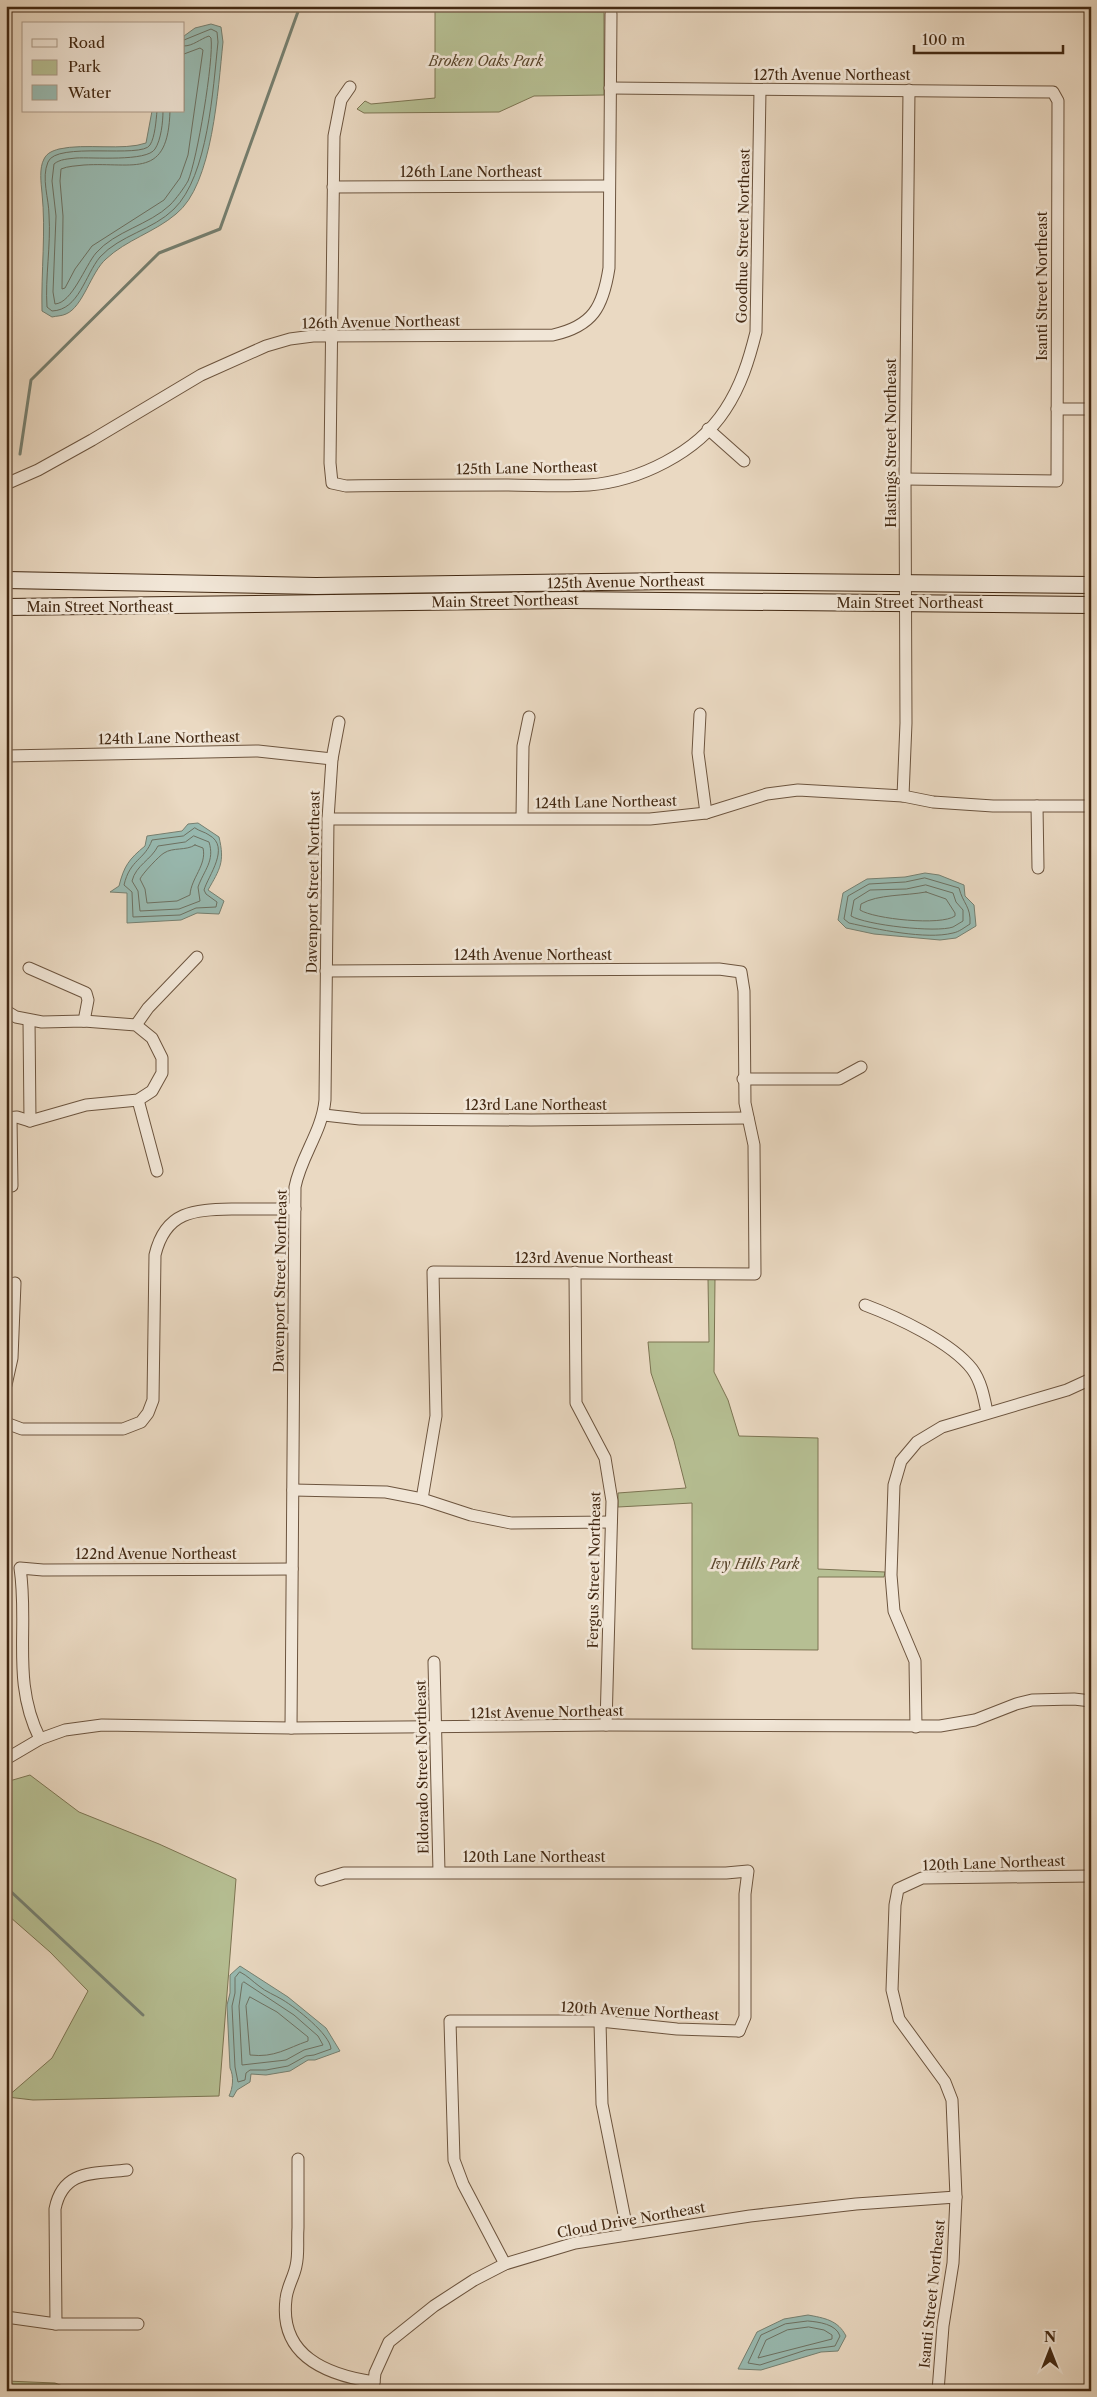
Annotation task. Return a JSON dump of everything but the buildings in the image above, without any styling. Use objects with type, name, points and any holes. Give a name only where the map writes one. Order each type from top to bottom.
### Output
[{"type":"main road","name":"Main Street Northeast","points":[[6,580],[162,583]]},
{"type":"main road","name":"125th Avenue Northeast","points":[[162,583],[316,586],[674,581],[1091,585]]},
{"type":"main road","name":"Main Street Northeast","points":[[6,607],[567,600],[906,602],[1091,606]]},
{"type":"street","points":[[609,186],[611,14]]},
{"type":"street","points":[[332,336],[334,136],[341,100],[350,88]]},
{"type":"street","name":"127th Avenue Northeast","points":[[610,88],[1054,92]]},
{"type":"street","name":"Goodhue Street Northeast","points":[[708,429],[724,411],[738,387],[748,362],[756,332],[760,90]]},
{"type":"street","name":"Hastings Street Northeast","points":[[902,796],[906,723],[905,479],[909,90]]},
{"type":"street","name":"Isanti Street Northeast","points":[[905,479],[1057,481],[1058,101],[1054,92]]},
{"type":"street","name":"126th Lane Northeast","points":[[333,188],[609,186]]},
{"type":"street","name":"126th Avenue Northeast","points":[[6,484],[38,470],[92,440],[200,375],[266,346],[290,340],[332,336],[553,335],[571,331],[590,318],[605,294],[609,268],[609,186]]},
{"type":"street","name":"125th Lane Northeast","points":[[332,336],[330,463],[332,483],[346,486],[590,485],[632,476],[667,461],[708,429]]},
{"type":"street","points":[[1057,409],[1091,409]]},
{"type":"street","points":[[708,429],[744,461]]},
{"type":"street","points":[[700,714],[698,753],[706,813]]},
{"type":"street","points":[[522,818],[523,746],[529,716]]},
{"type":"street","name":"Davenport Street Northeast","points":[[290,1728],[295,1209],[298,1172],[324,1115],[328,819],[332,759],[339,722]]},
{"type":"street","name":"124th Lane Northeast","points":[[6,756],[258,751],[332,759]]},
{"type":"street","name":"124th Lane Northeast","points":[[328,819],[650,819],[706,813],[767,794],[798,790],[902,796],[953,804],[1091,806]]},
{"type":"street","points":[[1038,806],[1038,868]]},
{"type":"street","points":[[136,1025],[148,1008],[197,957]]},
{"type":"street","points":[[29,968],[86,993],[88,1000],[84,1021]]},
{"type":"street","name":"124th Avenue Northeast","points":[[326,972],[719,969],[741,972],[744,991],[744,1079]]},
{"type":"street","points":[[6,1011],[16,1017],[29,1020],[84,1021],[136,1025],[152,1038],[162,1058],[162,1073],[159,1079],[152,1091],[138,1100],[86,1105],[30,1121],[17,1117],[9,1118],[12,1186]]},
{"type":"street","points":[[29,1020],[30,1121]]},
{"type":"street","points":[[748,1118],[744,1103],[744,1079],[838,1079],[861,1067]]},
{"type":"street","points":[[138,1100],[157,1172]]},
{"type":"street","name":"123rd Lane Northeast","points":[[324,1115],[360,1119],[748,1118]]},
{"type":"street","name":"123rd Avenue Northeast","points":[[422,1499],[434,1441],[436,1416],[433,1272],[756,1274],[754,1145],[748,1118]]},
{"type":"street","points":[[6,1423],[22,1429],[123,1429],[141,1422],[153,1400],[155,1255],[162,1234],[168,1226],[187,1213],[200,1210],[295,1209]]},
{"type":"street","name":"Fergus Street Northeast","points":[[575,1272],[576,1403],[605,1458],[612,1501],[606,1725]]},
{"type":"street","points":[[6,1385],[12,1358],[15,1283]]},
{"type":"street","points":[[865,1305],[886,1313],[942,1344],[962,1358],[973,1370],[981,1385],[987,1412]]},
{"type":"street","points":[[916,1727],[915,1661],[894,1611],[891,1575],[894,1485],[901,1461],[910,1449],[926,1435],[942,1427],[987,1412],[1067,1390],[1091,1379]]},
{"type":"street","points":[[293,1490],[386,1492],[422,1499],[471,1515],[511,1523],[611,1522]]},
{"type":"street","name":"122nd Avenue Northeast","points":[[40,1739],[30,1719],[23,1688],[23,1590],[20,1568],[43,1570],[292,1569]]},
{"type":"street","name":"Eldorado Street Northeast","points":[[434,1662],[439,1872]]},
{"type":"street","name":"121st Avenue Northeast","points":[[6,1759],[40,1739],[74,1728],[102,1725],[290,1728],[606,1725],[916,1727],[966,1722],[1032,1700],[1074,1699],[1091,1701]]},
{"type":"street","name":"120th Lane Northeast","points":[[320,1880],[344,1873],[726,1873],[748,1871],[745,1894],[745,2017],[742,2036]]},
{"type":"street","name":"120th Lane Northeast","points":[[900,1888],[922,1878],[1091,1876]]},
{"type":"street","name":"Isanti Street Northeast","points":[[900,1888],[895,1905],[892,1990],[898,2019],[945,2082],[952,2100],[956,2197],[954,2263],[943,2326],[938,2391]]},
{"type":"street","name":"120th Avenue Northeast","points":[[505,2264],[463,2184],[454,2160],[450,2021],[600,2021],[742,2036]]},
{"type":"street","points":[[600,2021],[602,2104],[628,2234]]},
{"type":"street","points":[[298,2160],[296,2267],[286,2297],[287,2325],[292,2339],[300,2350],[321,2368],[374,2386]]},
{"type":"street","points":[[56,2324],[55,2209],[58,2197],[68,2182],[78,2177],[127,2170]]},
{"type":"street","name":"Cloud Drive Northeast","points":[[374,2386],[375,2373],[389,2342],[434,2306],[474,2280],[505,2264],[574,2243],[628,2234],[760,2215],[856,2204],[956,2197]]},
{"type":"street","points":[[6,2317],[56,2324],[138,2324]]},
{"type":"green space","name":"Broken Oaks Park","points":[[435,10],[604,12],[604,95],[534,96],[499,112],[364,113],[357,109],[365,101],[371,104],[435,98]]},
{"type":"green space","name":"Ivy Hills Park","points":[[708,1279],[715,1279],[714,1372],[728,1400],[739,1436],[818,1438],[818,1569],[885,1572],[884,1577],[818,1577],[818,1650],[692,1649],[692,1503],[618,1507],[618,1493],[686,1488],[674,1441],[651,1373],[648,1342],[709,1342]]},
{"type":"green space","points":[[30,1775],[79,1812],[159,1844],[236,1879],[219,2096],[33,2100],[7,2097],[52,2058],[88,1991],[50,1952],[10,1917],[6,1917],[6,1782]]},
{"type":"green space","points":[[6,2381],[55,2383],[75,2391],[6,2391]]},
{"type":"water","points":[[211,24],[221,27],[223,42],[212,134],[198,181],[188,200],[176,214],[114,252],[101,265],[72,310],[64,315],[52,317],[42,311],[44,222],[41,167],[44,159],[52,151],[69,147],[127,146],[146,143],[152,112],[185,112],[185,35],[195,28]]},
{"type":"water","points":[[198,823],[219,837],[222,853],[220,865],[208,890],[224,901],[219,914],[197,913],[181,920],[127,923],[127,893],[110,892],[119,886],[125,868],[131,859],[145,846],[147,836],[182,831],[188,824]]},
{"type":"water","points":[[925,873],[939,875],[964,885],[965,896],[974,905],[976,926],[956,938],[940,940],[874,934],[846,928],[838,920],[843,893],[867,879],[905,877]]},
{"type":"water","points":[[240,1966],[288,1997],[326,2028],[340,2051],[315,2060],[308,2060],[290,2071],[266,2075],[251,2074],[250,2082],[237,2090],[233,2097],[229,2096],[232,2078],[227,2005],[230,1993],[230,1975]]},
{"type":"water","points":[[808,2315],[820,2317],[839,2326],[846,2336],[838,2351],[821,2352],[761,2370],[738,2369],[757,2332],[784,2319]]},
{"type":"waterway","points":[[20,454],[31,380],[159,253],[220,229],[300,6]]},
{"type":"waterway","points":[[6,1887],[143,2015]]}]
